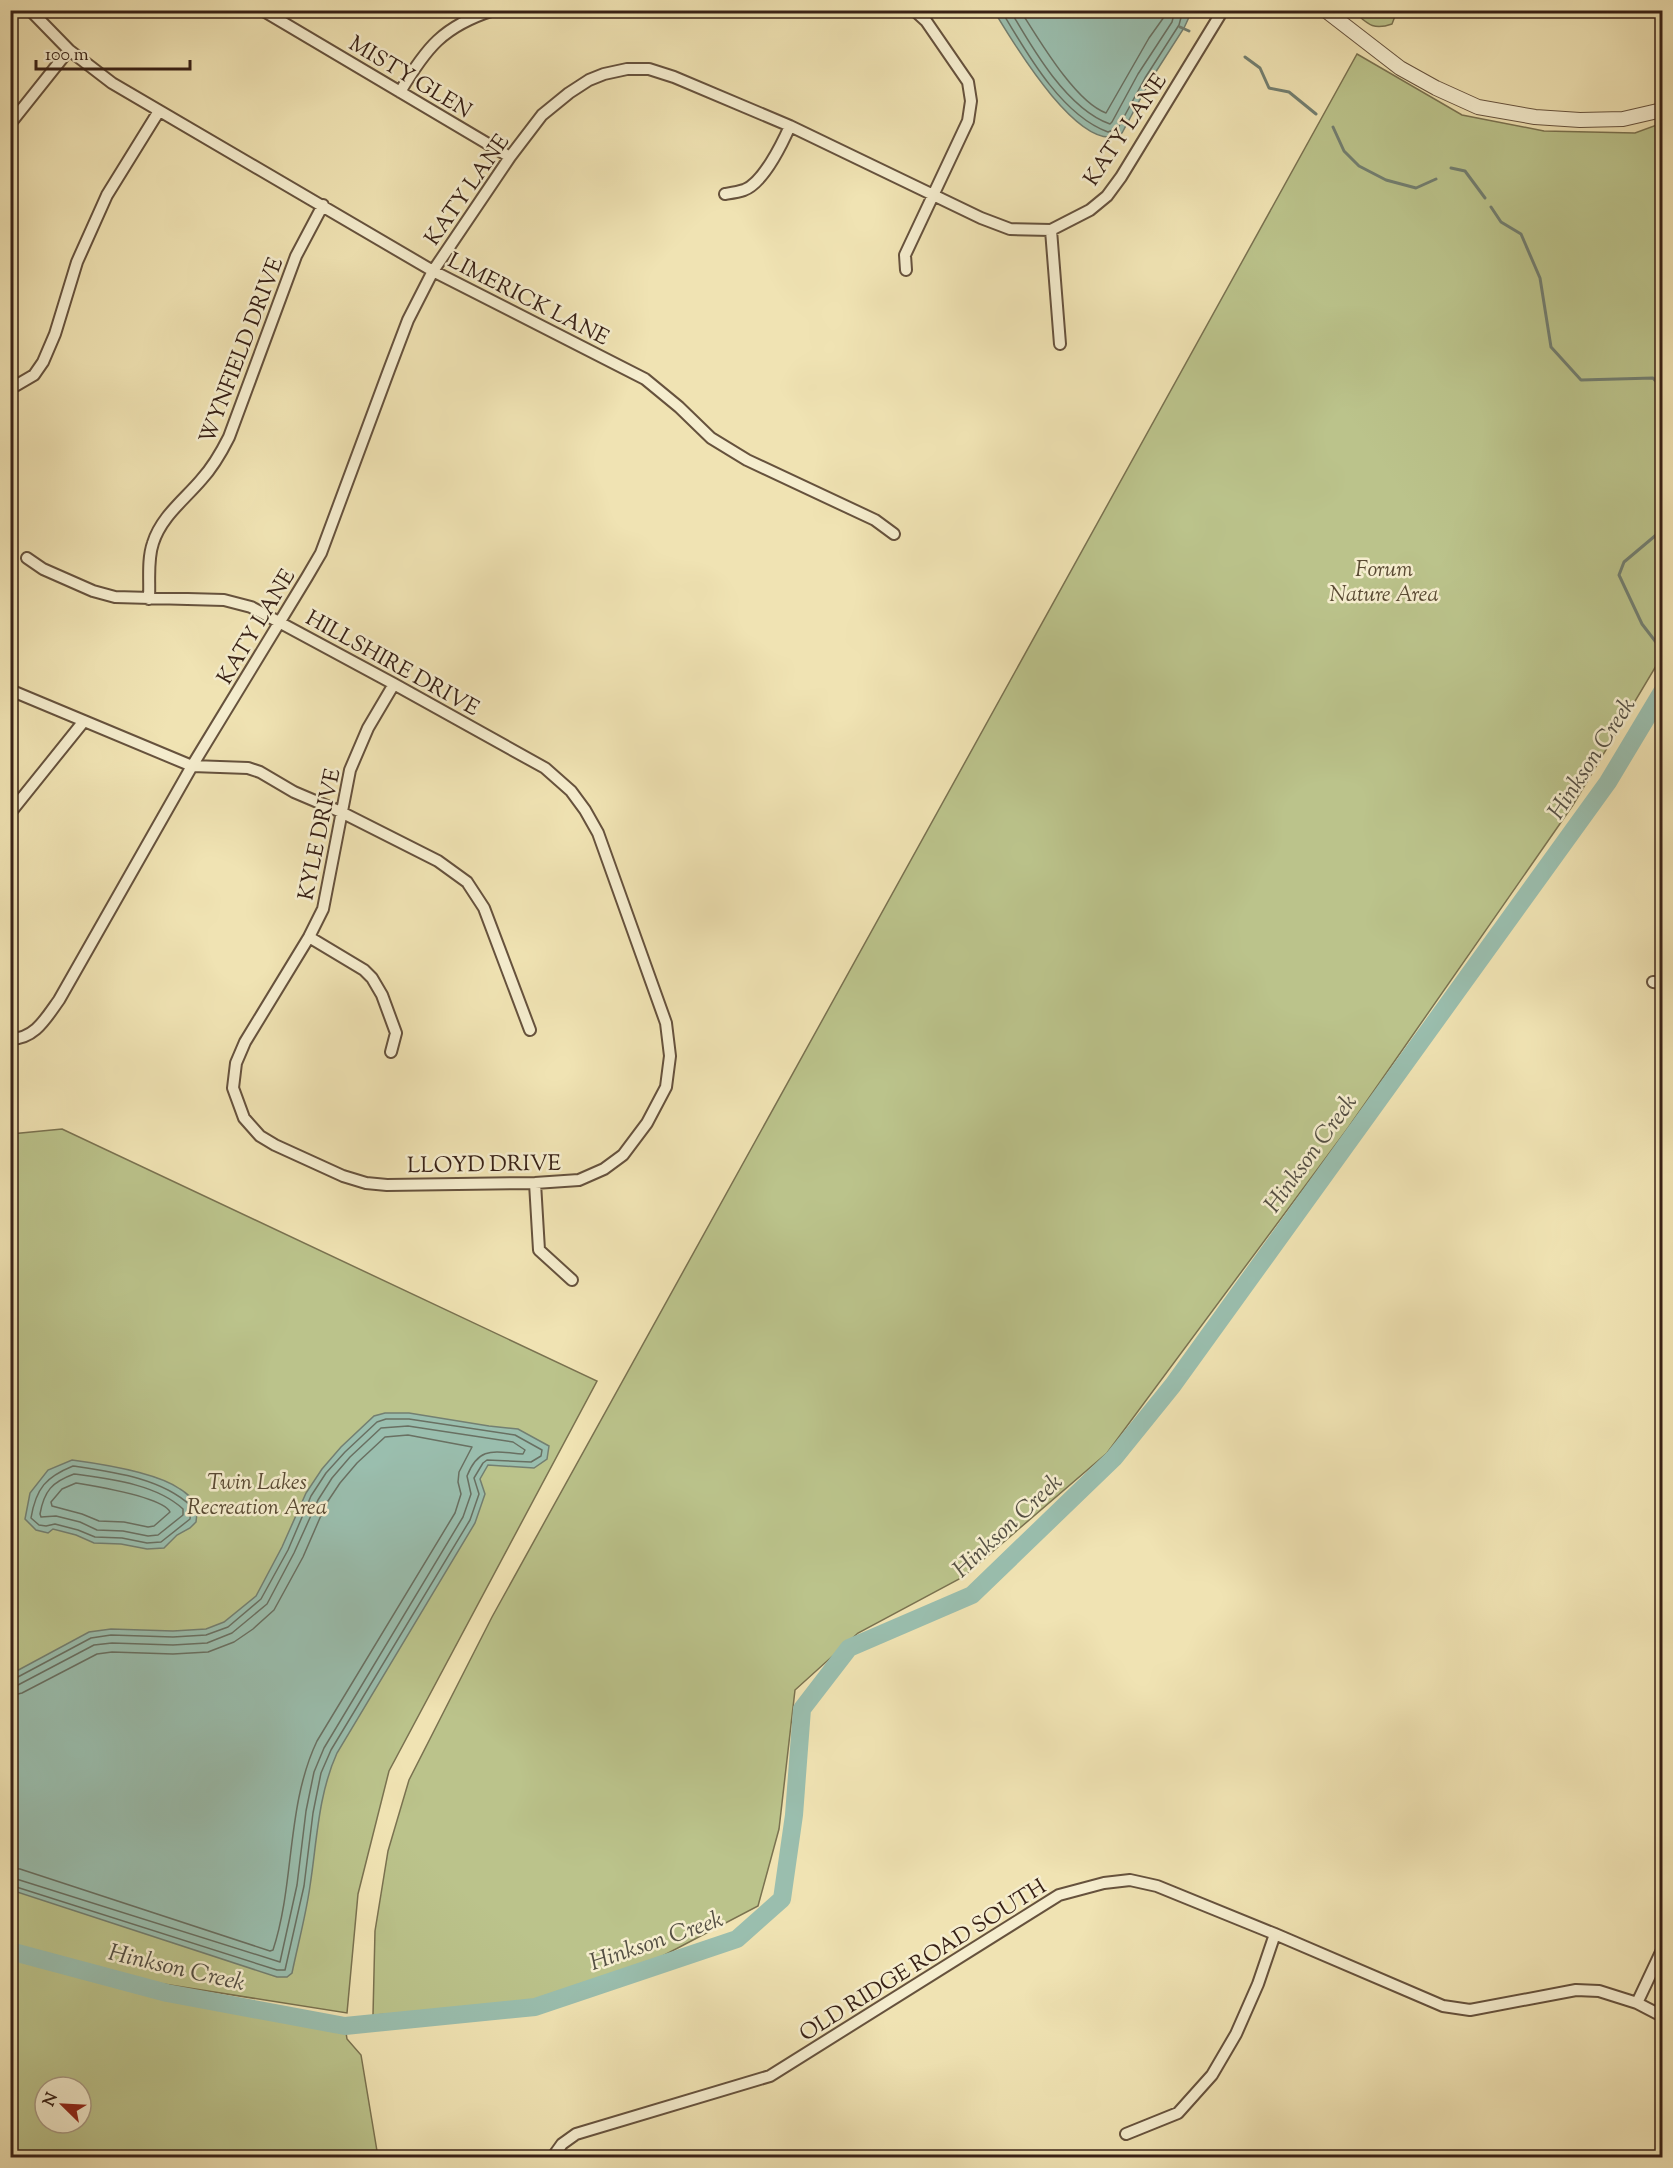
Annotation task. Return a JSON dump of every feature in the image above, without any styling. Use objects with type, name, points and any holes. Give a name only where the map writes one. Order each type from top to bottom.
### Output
[{"type":"street","name":"LIMERICK LANE","points":[[30,10],[69,50],[112,83],[433,271],[645,380],[679,407],[711,438],[747,459],[875,520],[894,534]]},
{"type":"street","name":"MISTY GLEN","points":[[262,10],[510,157]]},
{"type":"street","points":[[400,92],[416,65],[441,37],[471,18],[494,10]]},
{"type":"street","points":[[906,270],[905,255],[968,121],[971,100],[968,82],[926,21],[914,10]]},
{"type":"street","name":"KATY LANE","points":[[10,1039],[19,1039],[37,1030],[59,1000],[192,766],[321,553],[408,320],[433,271],[510,157],[542,115],[568,93],[597,77],[627,69],[649,69],[674,77],[790,126],[981,218],[1010,229],[1052,230],[1090,210],[1107,196],[1223,10]]},
{"type":"street","points":[[1325,10],[1400,68],[1436,88],[1478,106],[1535,117],[1580,120],[1623,119],[1662,110]]},
{"type":"street","points":[[10,124],[69,50]]},
{"type":"street","points":[[10,388],[34,375],[43,362],[55,334],[77,262],[107,195],[159,111]]},
{"type":"street","points":[[725,194],[746,190],[765,171],[776,156],[790,126]]},
{"type":"street","name":"WYNFIELD DRIVE","points":[[149,599],[150,552],[153,540],[168,515],[202,480],[218,459],[229,437],[296,256],[323,205]]},
{"type":"street","points":[[1052,230],[1059,344]]},
{"type":"street","name":"HILLSHIRE DRIVE","points":[[27,558],[43,569],[93,591],[115,597],[224,600],[251,608],[545,768],[571,791]]},
{"type":"street","name":"KYLE DRIVE","points":[[233,1088],[236,1063],[245,1042],[309,937],[323,909],[350,770],[368,728],[394,684]]},
{"type":"street","points":[[10,690],[192,766],[248,768],[260,771],[294,792],[341,812],[438,861],[467,882],[484,908],[530,1030]]},
{"type":"street","points":[[10,813],[84,721]]},
{"type":"street","name":"LLOYD DRIVE","points":[[233,1088],[244,1118],[260,1136],[344,1176],[366,1183],[387,1185],[536,1183],[579,1180],[604,1169],[623,1155],[647,1124],[666,1087],[670,1056],[666,1023],[598,833],[571,791]]},
{"type":"street","points":[[309,937],[364,970],[372,978],[382,995],[396,1033],[391,1052]]},
{"type":"street","points":[[536,1183],[539,1250],[572,1280]]},
{"type":"street","name":"OLD RIDGE ROAD SOUTH","points":[[552,2157],[562,2144],[576,2134],[770,2076],[1059,1895],[1104,1883],[1130,1880],[1157,1886],[1443,2006],[1470,2010],[1575,1990],[1599,1991],[1637,2003],[1662,2016]]},
{"type":"street","points":[[1126,2134],[1178,2113],[1212,2075],[1240,2024],[1258,1984],[1275,1934]]},
{"type":"street","points":[[1637,2003],[1662,1950]]},
{"type":"green space","points":[[1353,11],[1397,11],[1392,24],[1379,27],[1370,25]]},
{"type":"green space","name":"Forum Nature Area","points":[[1357,54],[1462,115],[1544,131],[1635,133],[1662,123],[1662,656],[1573,805],[1348,1128],[1107,1453],[963,1577],[858,1633],[795,1690],[779,1829],[758,1906],[653,1961],[519,2008],[373,2015],[375,1931],[388,1851],[409,1780],[492,1617]]},
{"type":"green space","name":"Twin Lakes Recreation Area","points":[[62,1129],[597,1381],[389,1771],[358,1894],[347,2013],[119,1977],[85,1968],[91,1973],[167,1993],[345,2026],[347,2039],[361,2055],[378,2157],[11,2157],[10,1951],[33,1954],[10,1947],[11,1134]]},
{"type":"water","points":[[994,11],[1188,11],[1190,15],[1184,28],[1150,81],[1122,133],[1106,137],[1088,129],[1068,114],[1049,93]]},
{"type":"water","points":[[385,1413],[409,1413],[518,1429],[549,1446],[547,1459],[534,1468],[488,1465],[480,1479],[485,1494],[475,1523],[337,1753],[322,1802],[308,1897],[292,1973],[287,1977],[277,1977],[11,1890],[11,1674],[89,1632],[111,1629],[173,1631],[206,1629],[224,1622],[256,1596],[282,1547],[306,1493],[322,1469],[341,1447],[374,1416]]},
{"type":"water","points":[[72,1460],[128,1470],[170,1483],[185,1492],[198,1504],[196,1522],[177,1535],[164,1548],[147,1549],[121,1544],[94,1543],[53,1529],[48,1533],[36,1530],[25,1519],[30,1493],[48,1470]]},
{"type":"waterway","points":[[1180,27],[1189,31]]},
{"type":"waterway","points":[[1245,57],[1260,68],[1269,88],[1289,92],[1316,114]]},
{"type":"waterway","points":[[1333,127],[1344,151],[1359,166],[1386,180],[1416,188],[1436,179]]},
{"type":"waterway","points":[[1451,168],[1465,171],[1485,198]]},
{"type":"waterway","points":[[1491,207],[1501,222],[1521,234],[1540,278],[1551,347],[1581,380],[1653,378],[1662,388]]},
{"type":"waterway","points":[[1662,408],[1662,417]]},
{"type":"waterway","points":[[1662,530],[1624,562],[1619,575],[1642,624],[1662,650]]},
{"type":"waterway","name":"Hinkson Creek","points":[[10,1951],[167,1993],[345,2026],[535,2007],[737,1939],[782,1899],[794,1815],[802,1709],[849,1648],[972,1595],[1114,1458],[1173,1385],[1608,782],[1662,692]]}]
